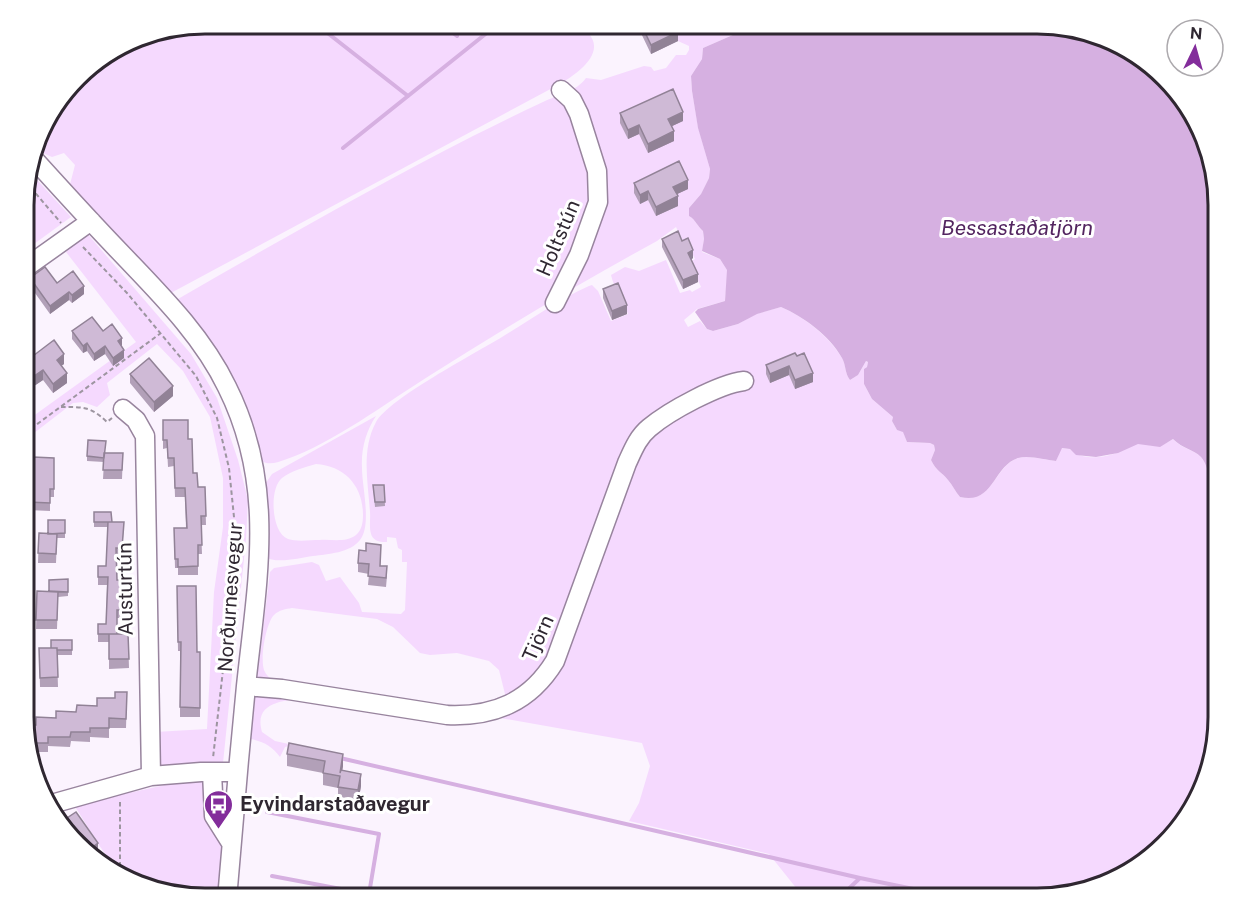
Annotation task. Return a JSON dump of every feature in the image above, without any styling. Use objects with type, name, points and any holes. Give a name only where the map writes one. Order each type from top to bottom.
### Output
[{"type":"street","name":"Holtstún","points":[[555,303],[579,255],[598,202],[597,171],[579,114],[572,100],[561,90]]},
{"type":"street","name":"Norðurnesvegur","points":[[40,165],[154,288],[197,338],[227,386],[244,430],[258,488],[260,547],[228,888]]},
{"type":"street","points":[[34,261],[91,221]]},
{"type":"street","name":"Tjörn","points":[[246,686],[282,689],[447,715],[468,716],[485,714],[523,696],[539,685],[555,661],[636,444],[649,429],[666,417],[722,386],[744,381]]},
{"type":"street","name":"Austurtún","points":[[123,409],[136,420],[145,436],[151,776]]},
{"type":"street","points":[[212,772],[214,816],[231,843]]},
{"type":"street","points":[[57,802],[151,776],[237,772]]},
{"type":"path","points":[[35,193],[71,235],[127,293],[196,376],[217,418],[229,468],[234,517],[233,582],[212,772]]},
{"type":"path","points":[[34,426],[161,333]]},
{"type":"path","points":[[61,407],[84,406],[95,411],[106,422],[123,409]]},
{"type":"path","points":[[120,785],[121,866]]},
{"type":"shaded area","points":[[205,34],[589,34],[593,40],[592,56],[587,63],[558,85],[169,294],[68,192],[75,165],[64,153],[52,157],[43,153],[57,120],[70,101],[93,77],[130,52],[172,38]]},
{"type":"shaded area","points":[[675,35],[734,35],[703,48],[702,59],[691,76],[698,127],[710,169],[709,178],[701,194],[689,208],[689,216],[703,231],[702,252],[720,259],[728,271],[725,301],[697,309],[684,320],[688,327],[700,321],[707,329],[713,331],[781,307],[798,316],[823,334],[836,350],[850,380],[858,375],[866,361],[868,362],[864,369],[864,384],[872,399],[893,417],[892,421],[897,430],[903,431],[907,442],[934,445],[935,450],[931,460],[960,497],[971,498],[980,495],[987,490],[1003,469],[1018,458],[1032,457],[1056,461],[1061,448],[1070,449],[1087,457],[1100,457],[1134,445],[1157,446],[1173,439],[1198,454],[1205,463],[1208,470],[1208,729],[1203,762],[1186,803],[1173,822],[1142,853],[1113,871],[1082,883],[1060,887],[796,888],[769,854],[629,821],[639,803],[650,766],[642,743],[495,717],[535,692],[556,667],[563,654],[638,446],[678,408],[651,425],[639,437],[629,454],[559,647],[543,675],[522,693],[502,704],[505,694],[499,670],[489,661],[457,653],[430,655],[420,653],[393,627],[377,619],[292,608],[278,612],[271,619],[263,649],[264,670],[274,681],[287,686],[265,684],[257,679],[270,572],[274,568],[312,562],[319,565],[326,581],[340,577],[359,603],[362,612],[401,614],[405,610],[407,562],[402,562],[402,550],[398,548],[396,538],[387,537],[387,542],[375,540],[370,527],[367,478],[368,444],[376,422],[384,412],[434,377],[589,286],[592,285],[598,291],[611,321],[628,314],[611,275],[625,267],[639,271],[666,260],[680,293],[690,290],[692,292],[701,287],[690,262],[695,259],[688,245],[685,246],[676,227],[657,241],[485,341],[341,433],[305,452],[271,463],[264,462],[258,457],[243,415],[225,378],[203,344],[175,310],[178,299],[398,175],[534,106],[572,90],[586,78],[601,80],[644,66],[651,67],[654,71],[666,68],[676,55],[686,55],[689,50],[689,46],[678,41]]},
{"type":"shaded area","points":[[37,179],[71,217],[34,244]]},
{"type":"shaded area","points":[[85,231],[191,354],[217,398],[238,460],[248,500],[223,763],[156,770],[155,732],[207,729],[214,592],[223,527],[223,478],[210,417],[183,371],[157,344],[107,383],[110,395],[97,407],[83,402],[73,403],[34,433],[34,415],[136,342],[66,252]]},
{"type":"shaded area","points":[[376,416],[367,434],[362,454],[366,506],[364,533],[351,548],[288,560],[264,557],[263,487],[272,474]],"holes":[[[316,464],[344,473],[356,487],[362,505],[363,520],[360,531],[343,540],[288,539],[282,535],[275,520],[274,500],[278,483],[282,478],[298,470]]]},
{"type":"shaded area","points":[[256,692],[308,697],[273,704],[262,714],[260,722],[262,732],[275,741],[293,745],[285,747],[280,757],[267,745],[251,739]]},
{"type":"shaded area","points":[[203,782],[209,788],[207,823],[220,837],[223,857],[221,888],[194,888],[161,883],[130,871],[110,860],[74,805],[174,783]]},
{"type":"water","name":"Bessastaðatjörn","points":[[734,35],[1049,35],[1093,44],[1123,57],[1142,70],[1180,110],[1191,130],[1203,161],[1207,183],[1208,470],[1198,454],[1173,439],[1160,447],[1138,444],[1118,453],[1096,457],[1076,455],[1070,449],[1062,448],[1056,461],[1032,457],[1018,458],[1010,462],[987,490],[980,495],[971,498],[960,497],[931,460],[935,450],[934,445],[907,442],[903,432],[897,430],[892,421],[893,417],[872,399],[864,384],[864,369],[868,362],[866,361],[858,375],[850,380],[837,350],[807,321],[781,307],[757,314],[738,324],[713,331],[707,329],[695,312],[725,301],[727,270],[720,259],[702,251],[703,231],[689,216],[689,208],[701,194],[709,178],[710,169],[698,128],[691,76],[702,59],[703,48]]},
{"type":"building","points":[[646,35],[673,35],[651,45]]},
{"type":"building","points":[[673,89],[683,112],[668,119],[674,131],[648,144],[639,125],[628,130],[620,113]]},
{"type":"building","points":[[679,161],[688,180],[673,187],[678,196],[656,207],[648,191],[640,195],[634,183]]},
{"type":"building","points":[[678,231],[682,241],[688,238],[693,250],[688,253],[698,274],[683,280],[662,239]]},
{"type":"building","points":[[45,267],[57,283],[73,271],[84,286],[72,295],[69,292],[50,306],[34,284],[34,275]]},
{"type":"building","points":[[618,283],[627,305],[612,311],[603,289]]},
{"type":"building","points":[[92,317],[103,331],[112,324],[122,338],[118,341],[124,350],[113,358],[105,346],[94,354],[87,343],[83,346],[72,331]]},
{"type":"building","points":[[54,340],[64,354],[57,360],[67,373],[53,384],[43,370],[34,376],[34,355]]},
{"type":"building","points":[[795,353],[797,356],[804,353],[813,373],[795,380],[789,366],[770,374],[766,365]]},
{"type":"building","points":[[149,358],[173,386],[154,402],[130,374]]},
{"type":"building","points":[[163,420],[188,420],[188,439],[192,439],[193,473],[197,473],[198,487],[205,487],[206,516],[201,516],[202,545],[198,545],[198,566],[178,567],[178,559],[175,559],[174,528],[187,528],[185,488],[175,488],[174,458],[168,458],[167,440],[163,440]]},
{"type":"building","points":[[88,440],[106,441],[104,458],[87,456]]},
{"type":"building","points":[[104,453],[123,453],[122,470],[103,470]]},
{"type":"building","points":[[34,457],[54,458],[54,489],[50,489],[50,503],[35,502]]},
{"type":"building","points":[[373,485],[384,485],[385,502],[375,502]]},
{"type":"building","points":[[94,512],[111,512],[112,522],[94,522]]},
{"type":"building","points":[[48,520],[65,520],[65,533],[48,534]]},
{"type":"building","points":[[108,522],[124,522],[122,548],[116,548],[117,580],[126,580],[126,610],[117,610],[117,634],[98,634],[98,624],[106,624],[108,577],[98,577],[98,566],[106,566]]},
{"type":"building","points":[[39,533],[57,534],[56,554],[38,553]]},
{"type":"building","points":[[366,543],[381,545],[380,566],[387,566],[386,578],[368,576],[369,564],[358,563],[359,550],[366,551]]},
{"type":"building","points":[[68,579],[68,592],[49,591],[49,580]]},
{"type":"building","points":[[177,586],[196,586],[197,652],[200,652],[200,708],[180,707],[181,642],[178,642]]},
{"type":"building","points":[[37,591],[58,592],[57,620],[36,620]]},
{"type":"building","points":[[109,634],[128,634],[129,659],[109,659]]},
{"type":"building","points":[[51,640],[72,640],[72,650],[51,648]]},
{"type":"building","points":[[39,648],[57,648],[58,677],[40,678]]},
{"type":"building","points":[[115,692],[127,692],[126,719],[109,718],[109,728],[90,728],[90,732],[71,732],[70,737],[48,737],[48,743],[37,743],[36,717],[56,718],[56,711],[76,712],[77,705],[97,706],[97,698],[115,698]]},
{"type":"building","points":[[289,743],[343,754],[340,773],[341,770],[361,774],[358,790],[338,787],[340,776],[323,773],[325,761],[287,754]]},
{"type":"building","points":[[76,812],[98,843],[93,846],[67,818]]},
{"type":"waterway","points":[[329,34],[408,96]]},
{"type":"waterway","points":[[343,148],[485,34]]},
{"type":"waterway","points":[[340,758],[860,878]]},
{"type":"waterway","points":[[267,812],[379,834],[370,888]]},
{"type":"waterway","points":[[272,876],[336,888]]},
{"type":"waterway","points":[[850,888],[860,878],[909,888]]},
{"type":"place","name":"Eyvindarstaðavegur","points":[[219,830]]}]
